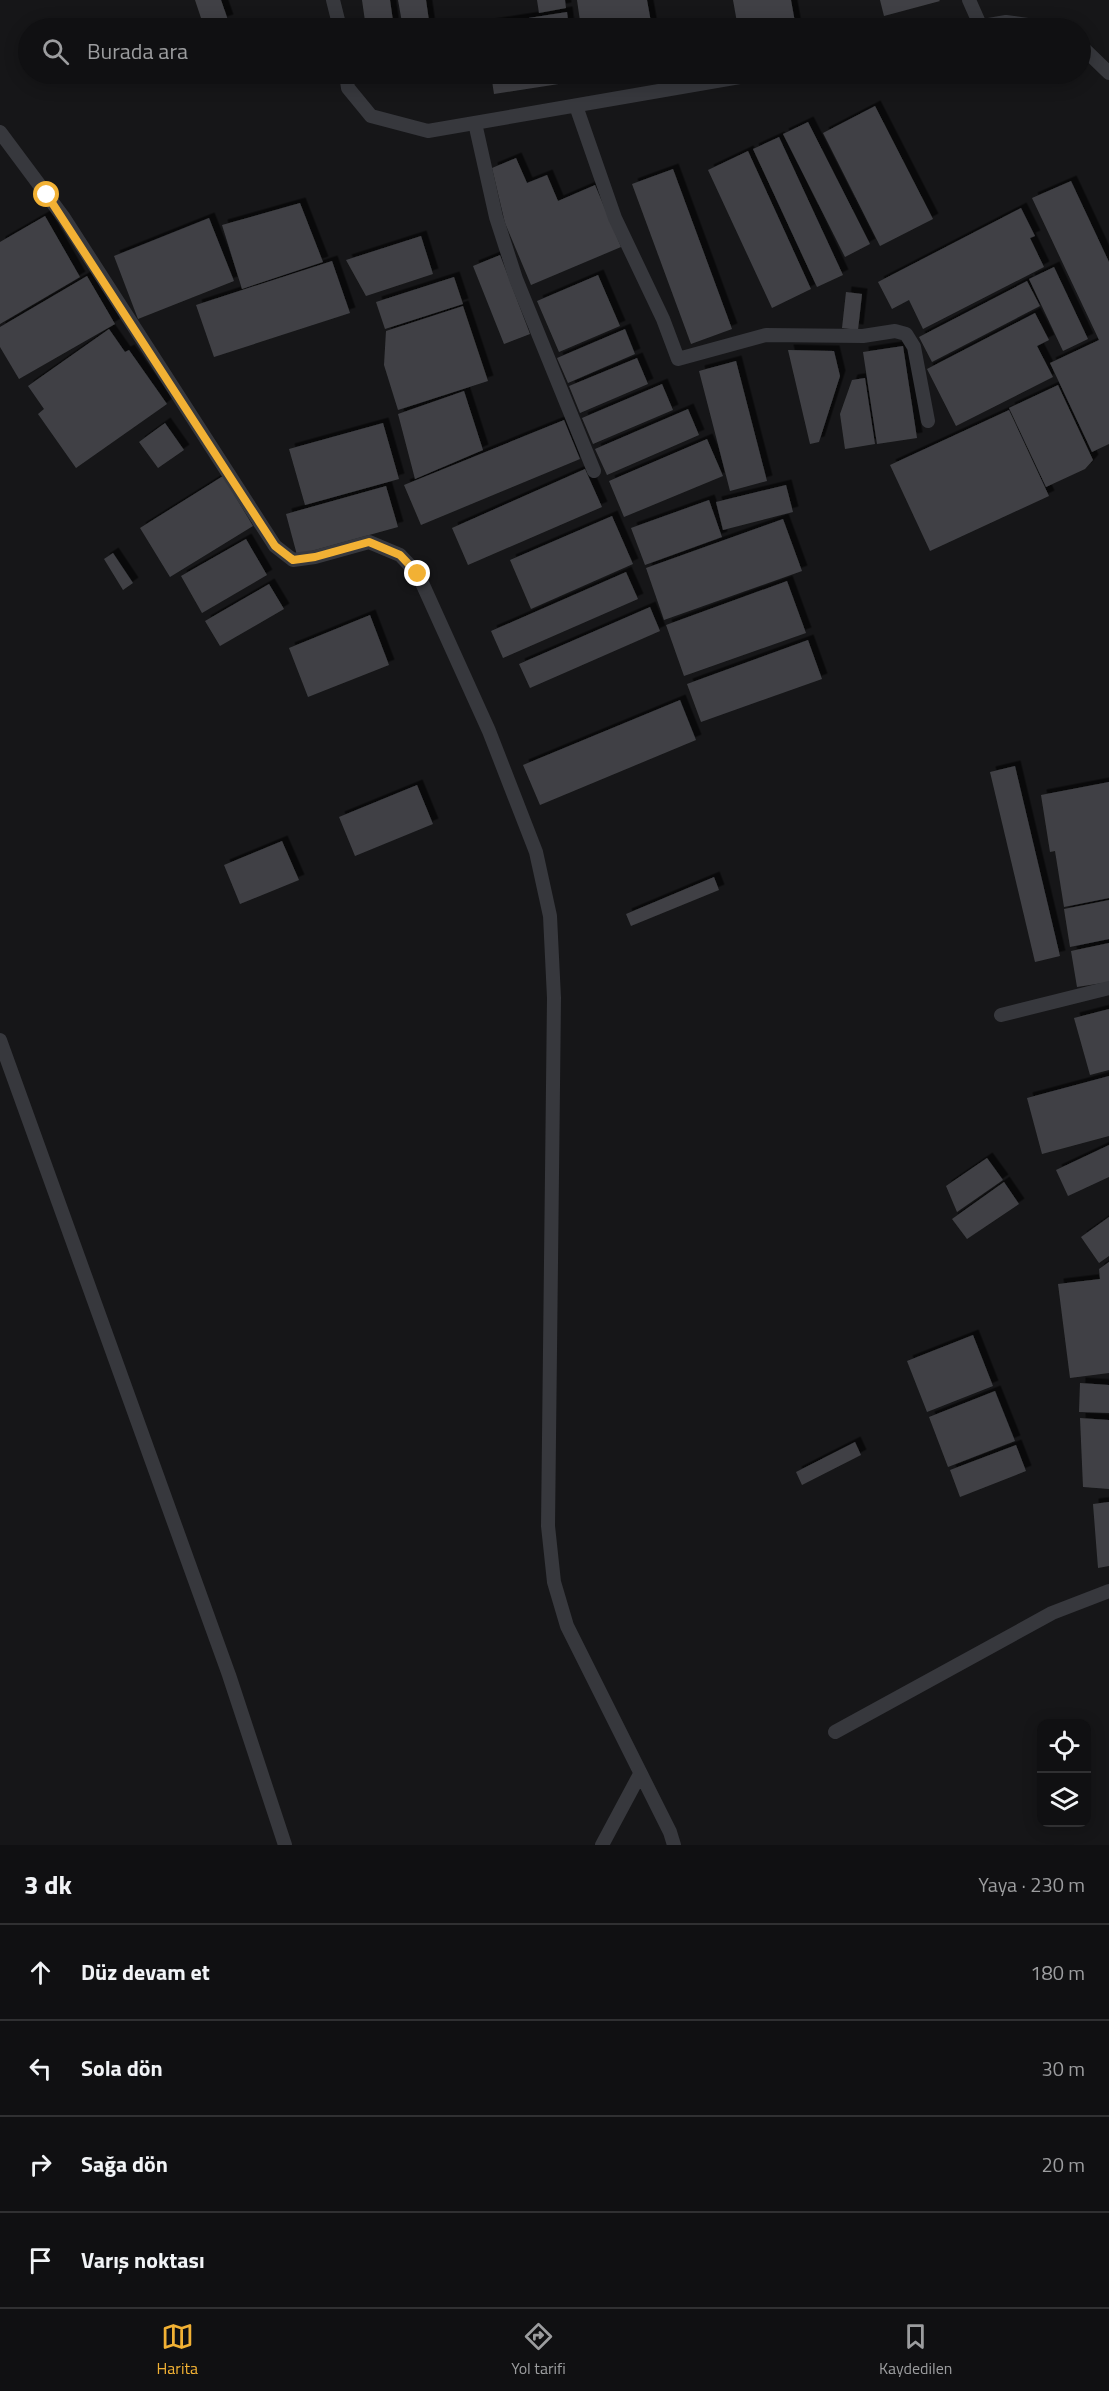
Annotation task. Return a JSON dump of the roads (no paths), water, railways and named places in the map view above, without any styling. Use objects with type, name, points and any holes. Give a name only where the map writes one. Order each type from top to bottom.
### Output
[{"type":"street","points":[[333,0],[338,18]]},
{"type":"street","points":[[969,0],[974,18]]},
{"type":"street","points":[[1091,56],[1109,73]]},
{"type":"street","points":[[347,84],[348,88],[371,116],[428,131],[700,84]]},
{"type":"street","points":[[576,106],[615,218],[663,319],[678,359],[766,335],[863,336],[895,331],[906,334],[914,347],[928,421]]},
{"type":"street","points":[[475,123],[496,217],[516,279],[594,471]]},
{"type":"street","points":[[0,132],[64,218],[275,546],[293,560],[315,557],[369,542],[400,555],[418,574],[489,731],[528,830],[536,852],[550,916],[554,998],[548,1526],[554,1582],[567,1626],[670,1832],[674,1845]]},
{"type":"street","points":[[1001,1015],[1109,988]]},
{"type":"street","points":[[0,1040],[229,1675],[285,1845]]},
{"type":"street","points":[[835,1732],[1052,1613],[1109,1591]]},
{"type":"street","points":[[602,1845],[640,1774]]}]
